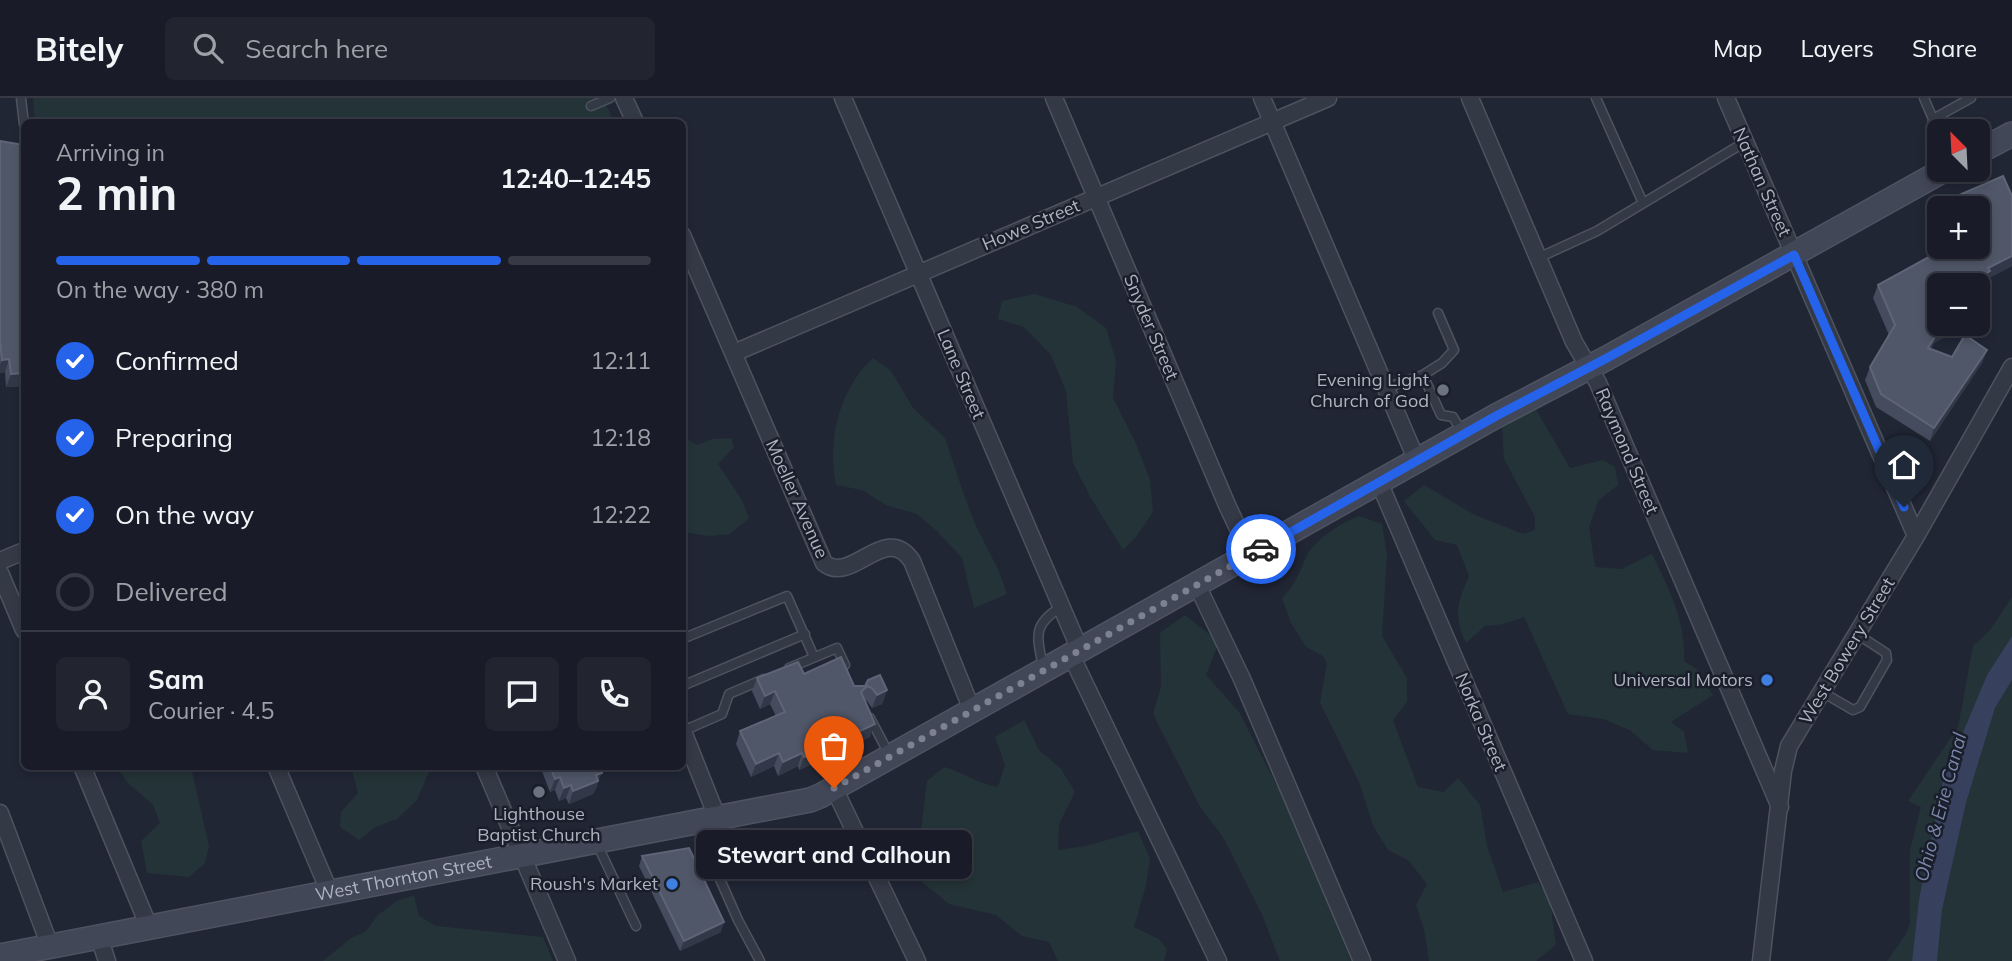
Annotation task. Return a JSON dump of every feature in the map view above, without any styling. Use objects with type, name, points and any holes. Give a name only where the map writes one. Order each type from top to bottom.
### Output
[{"type":"main road","points":[[1990,146],[2012,134]]},
{"type":"main road","name":"West Thornton Street","points":[[0,956],[810,800],[1927,180]]},
{"type":"street","points":[[624,98],[634,119]]},
{"type":"street","name":"Lane Street","points":[[843,98],[1062,607],[1075,652],[1219,961]]},
{"type":"street","name":"Snyder Street","points":[[1054,98],[1227,505],[1251,555]]},
{"type":"street","points":[[1262,98],[1417,461]]},
{"type":"street","name":"Howe Street","points":[[734,353],[1328,98]]},
{"type":"street","name":"Raymond Street","points":[[1470,98],[1574,342],[1590,367],[1780,807]]},
{"type":"street","name":"Nathan Street","points":[[1726,98],[1916,536]]},
{"type":"street","name":"Moeller Avenue","points":[[688,264],[734,353],[824,563],[834,568],[846,566],[893,548],[907,553],[972,710]]},
{"type":"street","name":"West Bowery Street","points":[[1761,961],[1783,771],[1789,746],[1916,536],[2012,366]]},
{"type":"street","name":"Norka Street","points":[[1379,482],[1584,961]]},
{"type":"street","points":[[0,561],[21,552]]},
{"type":"street","points":[[0,573],[21,623]]},
{"type":"street","points":[[1198,585],[1242,678],[1362,961]]},
{"type":"street","points":[[686,742],[706,820]]},
{"type":"street","points":[[84,770],[149,927]]},
{"type":"street","points":[[278,770],[330,892]]},
{"type":"street","points":[[486,770],[567,961]]},
{"type":"street","points":[[834,788],[917,961]]},
{"type":"street","points":[[0,813],[50,946]]},
{"type":"street","points":[[99,937],[107,961]]},
{"type":"lane","points":[[21,98],[23,119]]},
{"type":"lane","points":[[591,106],[610,98]]},
{"type":"lane","points":[[1597,98],[1643,202]]},
{"type":"lane","points":[[1924,98],[1933,118],[1971,98]]},
{"type":"lane","points":[[1538,258],[1597,231],[1745,142]]},
{"type":"lane","points":[[1386,388],[1423,375],[1442,363],[1454,350],[1438,313]]},
{"type":"lane","points":[[1423,375],[1441,415],[1452,417],[1464,435]]},
{"type":"lane","points":[[686,637],[787,596],[814,657]]},
{"type":"lane","points":[[1044,670],[1038,643],[1041,623],[1062,607]]},
{"type":"lane","points":[[686,684],[805,634]]},
{"type":"lane","points":[[1822,692],[1853,710],[1860,707],[1887,660],[1886,653],[1857,634]]},
{"type":"lane","points":[[686,729],[722,714],[729,694],[837,648],[847,670]]},
{"type":"lane","points":[[863,706],[890,757]]},
{"type":"lane","points":[[706,820],[738,920],[760,961]]},
{"type":"lane","points":[[596,841],[636,926]]},
{"type":"shaded area","points":[[33,98],[603,98],[613,119],[35,119]]},
{"type":"shaded area","points":[[1035,294],[1077,307],[1106,328],[1116,361],[1113,398],[1137,446],[1150,480],[1153,512],[1136,537],[1123,550],[1073,463],[1066,391],[1051,355],[1024,327],[998,319],[1002,301]]},
{"type":"shaded area","points":[[873,358],[891,371],[913,408],[945,438],[975,524],[998,569],[1007,594],[974,608],[962,558],[937,531],[917,514],[886,505],[862,490],[836,485],[833,451],[838,417],[852,385]]},
{"type":"shaded area","points":[[1535,408],[1570,468],[1603,460],[1615,467],[1618,485],[1598,501],[1589,527],[1595,567],[1622,569],[1652,554],[1679,619],[1684,661],[1698,670],[1713,695],[1671,722],[1684,732],[1688,753],[1653,750],[1631,731],[1604,719],[1568,714],[1524,617],[1485,626],[1466,643],[1459,624],[1458,609],[1469,576],[1457,545],[1435,540],[1404,501],[1424,485],[1473,514],[1523,534],[1535,530],[1535,517],[1504,459],[1502,427]]},
{"type":"shaded area","points":[[731,438],[734,447],[718,464],[742,500],[749,518],[730,534],[709,536],[686,532],[686,439],[697,445],[712,439]]},
{"type":"shaded area","points":[[1359,516],[1382,524],[1387,555],[1382,636],[1407,678],[1407,702],[1393,720],[1418,787],[1444,792],[1458,778],[1480,805],[1487,846],[1503,892],[1538,882],[1550,901],[1556,945],[1536,961],[1429,961],[1424,929],[1416,905],[1427,884],[1408,860],[1388,850],[1373,826],[1360,784],[1320,703],[1327,663],[1323,656],[1306,647],[1291,623],[1282,598],[1294,583],[1311,549],[1337,527]]},
{"type":"shaded area","points":[[2012,597],[2012,636],[1987,675],[1943,780],[1919,899],[1912,961],[1887,961],[1906,934],[1910,923],[1910,850],[1921,807],[1908,801],[1958,727],[1973,646],[1990,630]]},
{"type":"shaded area","points":[[1185,615],[1219,642],[1206,675],[1239,712],[1292,815],[1351,961],[1280,961],[1262,915],[1223,837],[1200,807],[1153,714],[1161,687],[1160,633]]},
{"type":"shaded area","points":[[2012,680],[2012,961],[1937,961],[1942,910],[1966,803],[1995,708]]},
{"type":"shaded area","points":[[1024,720],[1039,750],[1061,769],[1075,792],[1059,824],[1058,850],[1086,846],[1138,831],[1150,858],[1146,885],[1134,927],[1159,939],[1167,949],[1164,961],[1058,961],[1049,942],[1022,936],[996,915],[949,904],[922,882],[920,839],[927,781],[944,767],[998,787],[1005,765],[995,737]]},
{"type":"shaded area","points":[[119,770],[192,770],[209,846],[205,863],[189,877],[147,873],[141,841],[160,823],[153,805],[127,782]]},
{"type":"shaded area","points":[[352,770],[430,770],[417,800],[397,819],[375,827],[359,840],[340,827],[341,812],[358,793]]},
{"type":"shaded area","points":[[414,895],[419,916],[436,926],[543,937],[553,961],[323,961],[351,938],[365,932],[378,915],[397,901]]},
{"type":"water","name":"Ohio & Erie Canal","points":[[2012,636],[2012,680],[1995,708],[1966,803],[1942,910],[1937,961],[1912,961],[1919,899],[1943,780],[1987,675]]},
{"type":"building","points":[[0,141],[21,144],[21,373],[11,374],[9,359],[2,360]]},
{"type":"building","points":[[2003,176],[2012,196],[2012,256],[1988,268],[1990,271],[1987,273],[1927,273],[1927,336],[1935,336],[1928,348],[1952,357],[1966,336],[1987,350],[1934,428],[1881,394],[1870,367],[1895,325],[1878,285],[1927,258],[1990,259],[1990,196],[1957,196]]},
{"type":"building","points":[[841,657],[854,686],[865,686],[868,680],[880,675],[887,690],[877,695],[867,686],[861,692],[875,724],[804,757],[802,753],[783,762],[779,753],[756,764],[740,731],[785,712],[775,691],[765,696],[757,678],[798,662],[804,674]]},
{"type":"building","points":[[552,770],[601,770],[602,773],[596,775],[598,781],[573,791],[571,785],[564,788],[560,777],[555,779]]},
{"type":"building","points":[[689,848],[724,922],[684,941],[642,856]]},
{"type":"way so far","points":[[834,788],[1261,549]]},
{"type":"place","name":"Evening Light Church of God","points":[[1443,390]]},
{"type":"place","name":"Universal Motors","points":[[1767,680]]},
{"type":"place","name":"Stewart and Calhoun","points":[[834,788]]},
{"type":"place","name":"Lighthouse Baptist Church","points":[[539,792]]},
{"type":"place","name":"Roush's Market","points":[[672,884]]},
{"type":"route","points":[[1261,549],[1496,416],[1794,255],[1904,507]]}]
